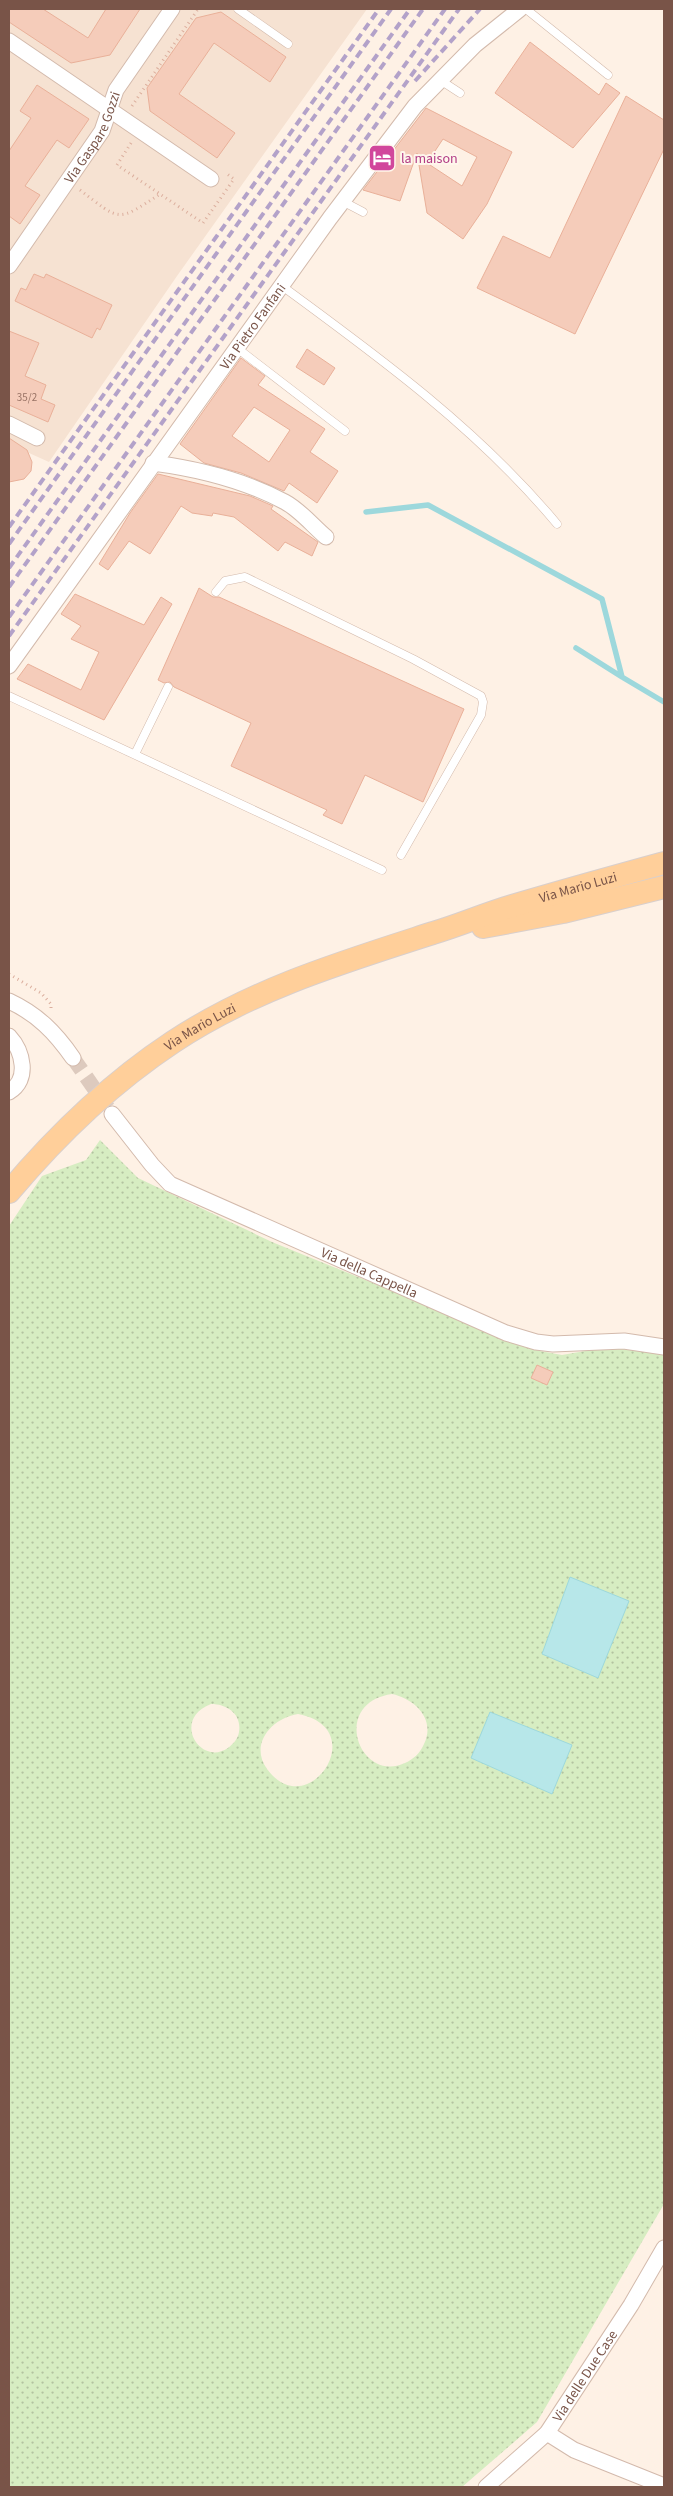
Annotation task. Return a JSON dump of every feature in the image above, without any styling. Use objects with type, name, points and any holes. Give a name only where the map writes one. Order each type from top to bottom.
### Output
[{"type":"main road","name":"Via Mario Luzi","points":[[9,1192],[74,1120],[142,1063],[174,1041],[241,1003],[284,984],[364,954],[434,933],[510,906],[664,863]]},
{"type":"main road","name":"Via Mario Luzi","points":[[434,933],[508,923],[564,912],[664,887]]},
{"type":"street","name":"Via Gaspare Gozzi","points":[[9,266],[102,131],[107,121],[116,90],[172,9]]},
{"type":"street","name":"Via Pietro Fanfani","points":[[9,666],[237,348],[415,106],[475,45],[520,9]]},
{"type":"street","points":[[9,41],[211,179]]},
{"type":"street","points":[[9,424],[38,438]]},
{"type":"street","points":[[154,463],[188,468],[241,483],[286,503],[326,537]]},
{"type":"street","points":[[9,1001],[39,1018],[57,1035],[73,1058]]},
{"type":"street","points":[[9,1036],[21,1054],[22,1065],[18,1084],[9,1092]]},
{"type":"street","name":"Via della Cappella","points":[[112,1114],[152,1165],[170,1184],[506,1333],[536,1342],[553,1344],[624,1341],[664,1347]]},
{"type":"street","name":"Via delle Due Case","points":[[486,2487],[547,2433],[630,2305],[664,2248]]},
{"type":"street","points":[[547,2433],[574,2450],[664,2486]]},
{"type":"lane","points":[[238,9],[288,44]]},
{"type":"lane","points":[[526,9],[608,75]]},
{"type":"lane","points":[[440,80],[460,93]]},
{"type":"lane","points":[[344,202],[363,212]]},
{"type":"lane","points":[[282,286],[380,358],[429,398],[530,491],[557,524]]},
{"type":"lane","points":[[237,348],[345,430]]},
{"type":"lane","points":[[216,592],[225,581],[232,578],[245,577],[253,580],[413,659],[481,696],[483,702],[481,715],[401,855]]},
{"type":"lane","points":[[135,754],[168,687]]},
{"type":"lane","points":[[9,696],[382,870]]},
{"type":"path","points":[[78,188],[114,215],[129,215],[160,194]]},
{"type":"path","points":[[9,974],[41,993],[52,1004],[51,1008]]},
{"type":"shaded area","points":[[9,9],[367,9],[177,276],[49,462],[9,444]]},
{"type":"green space","points":[[100,1140],[138,1178],[272,1242],[540,1351],[562,1355],[608,1347],[664,1354],[664,2204],[537,2422],[462,2487],[9,2487],[9,1226],[42,1176],[86,1160]],"holes":[[[392,1694],[408,1700],[421,1712],[427,1726],[427,1735],[421,1750],[411,1760],[389,1766],[375,1762],[364,1753],[358,1740],[357,1725],[361,1712],[373,1700]],[[211,1704],[217,1704],[232,1711],[236,1715],[239,1726],[235,1741],[228,1748],[218,1752],[208,1751],[200,1746],[194,1739],[191,1730],[193,1720],[199,1711]],[[298,1714],[320,1723],[331,1736],[332,1752],[326,1768],[315,1780],[300,1786],[283,1783],[267,1769],[262,1760],[262,1742],[266,1734],[272,1727],[288,1716]]]},
{"type":"water","points":[[570,1577],[629,1601],[598,1678],[542,1654]]},
{"type":"water","points":[[490,1712],[572,1745],[552,1794],[471,1758]]},
{"type":"building","points":[[9,9],[43,9],[88,38],[106,9],[140,9],[110,55],[71,63],[9,22]]},
{"type":"building","points":[[221,12],[286,57],[270,82],[214,43],[179,94],[235,133],[217,158],[150,111],[147,88],[196,18]]},
{"type":"building","points":[[530,42],[599,95],[606,83],[620,93],[573,148],[495,93]]},
{"type":"building","points":[[37,85],[89,119],[69,148],[57,140],[25,186],[40,195],[20,224],[9,216],[9,151],[31,118],[20,111]]},
{"type":"building","points":[[626,96],[664,120],[664,149],[575,334],[477,288],[503,236],[550,258]]},
{"type":"building","points":[[426,108],[512,152],[487,204],[463,239],[427,213],[417,153],[400,201],[363,190]],"holes":[[[443,139],[477,157],[462,186],[427,163]]]},
{"type":"building","points":[[34,274],[44,278],[46,274],[112,305],[100,330],[97,328],[92,338],[15,301],[21,288],[26,290]]},
{"type":"building","points":[[9,331],[39,343],[25,376],[46,385],[41,399],[55,405],[48,422],[9,405]]},
{"type":"building","points":[[307,349],[335,368],[324,385],[296,367]]},
{"type":"building","points":[[241,358],[265,376],[258,385],[325,429],[310,452],[338,471],[317,503],[289,483],[284,491],[241,473],[204,463],[180,444]],"holes":[[[254,407],[290,430],[269,462],[232,436]]]},
{"type":"building","points":[[9,438],[27,450],[32,462],[31,471],[24,479],[9,482]]},
{"type":"building","points":[[158,474],[250,496],[273,506],[271,509],[318,542],[312,556],[285,542],[278,551],[234,517],[213,513],[212,516],[192,513],[181,506],[150,554],[129,541],[108,570],[99,564],[130,513]]},
{"type":"building","points":[[199,588],[213,597],[219,597],[464,709],[423,802],[365,775],[342,824],[323,815],[327,810],[231,766],[251,723],[174,687],[170,682],[164,683],[158,680]]},
{"type":"building","points":[[75,594],[144,625],[161,597],[172,604],[104,720],[17,679],[28,664],[81,690],[99,652],[71,639],[81,626],[61,614]]},
{"type":"building","points":[[537,1365],[553,1372],[547,1385],[531,1378]]},
{"type":"waterway","points":[[366,512],[428,505],[602,599],[622,677],[664,702]]},
{"type":"waterway","points":[[576,648],[622,677]]},
{"type":"tunnel","points":[[73,1058],[112,1114]]},
{"type":"railway","points":[[9,527],[379,9]]},
{"type":"railway","points":[[9,544],[391,9]]},
{"type":"railway","points":[[9,568],[410,9]]},
{"type":"railway","points":[[9,587],[423,9]]},
{"type":"railway","points":[[9,617],[445,9]]},
{"type":"railway","points":[[9,636],[459,9]]},
{"type":"railway","points":[[415,81],[480,9]]},
{"type":"place","name":"la maison","points":[[382,158]]}]
